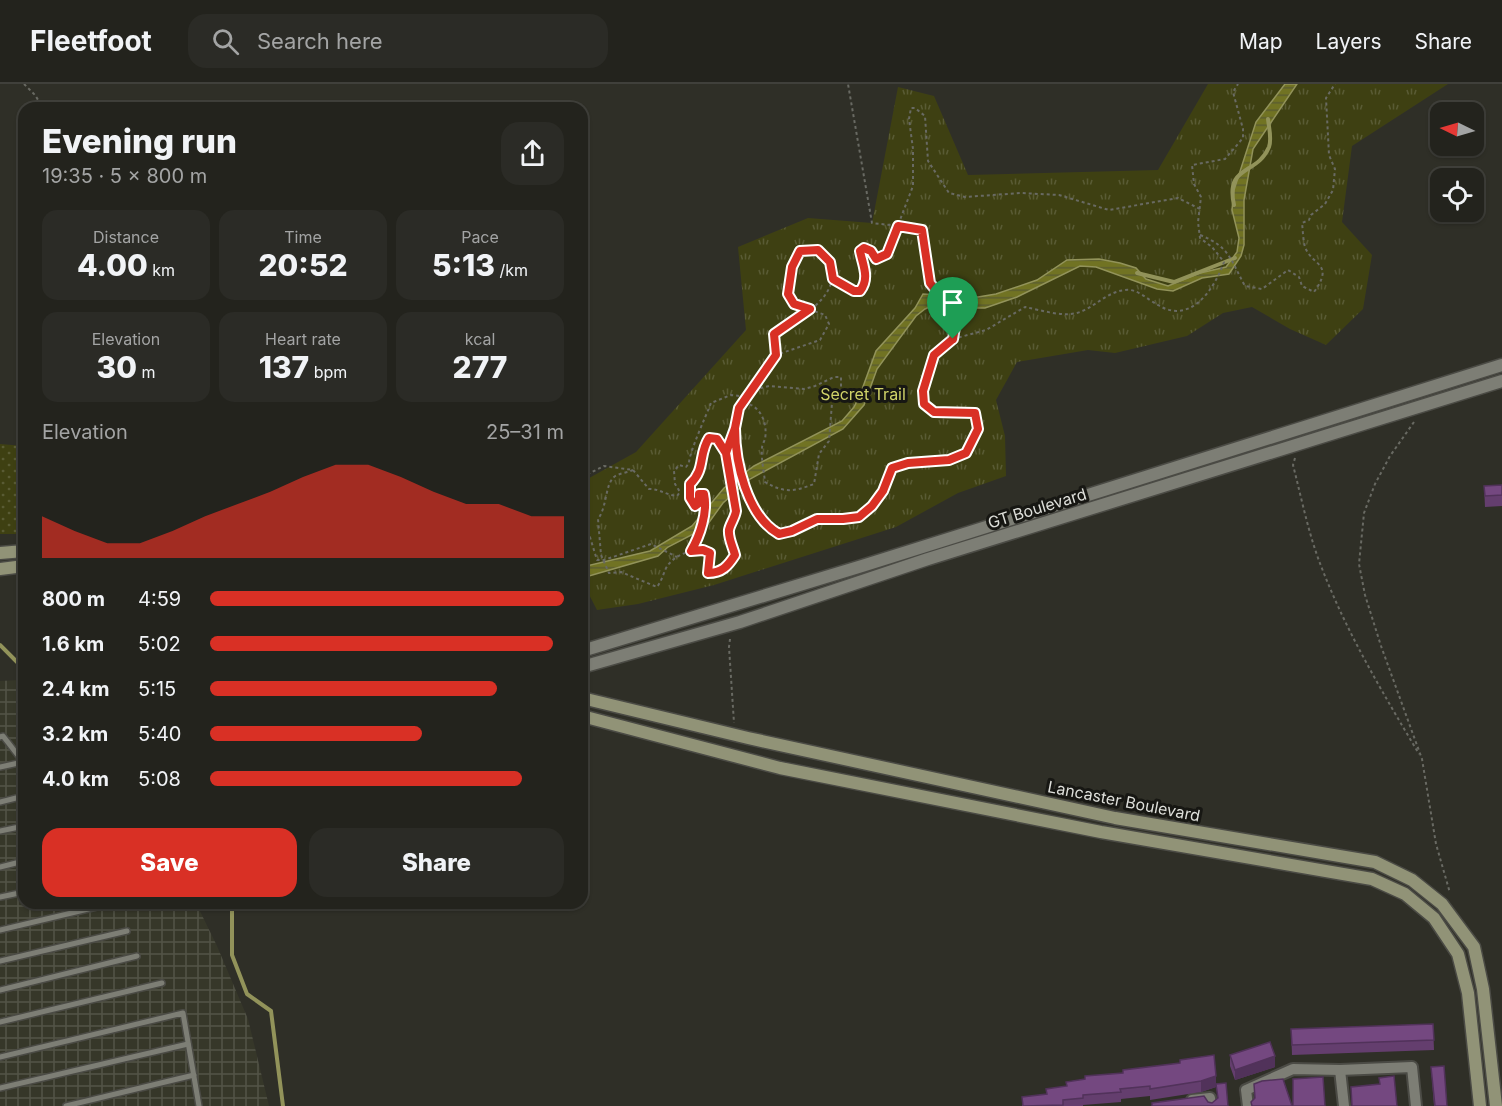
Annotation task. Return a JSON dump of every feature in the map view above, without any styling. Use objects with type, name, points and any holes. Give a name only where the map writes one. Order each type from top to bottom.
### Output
[{"type":"main road","points":[[0,553],[18,552]]},
{"type":"main road","points":[[0,569],[18,567]]},
{"type":"main road","name":"Lancaster Boulevard","points":[[588,699],[748,738],[1115,818],[1375,862],[1412,880],[1442,904],[1474,947],[1483,989],[1496,1106]]},
{"type":"main road","name":"Lancaster Boulevard","points":[[588,719],[780,768],[1101,832],[1372,879],[1405,894],[1434,918],[1458,954],[1468,993],[1480,1106]]},
{"type":"street","name":"GT Boulevard","points":[[588,649],[862,566],[1502,365]]},
{"type":"street","name":"GT Boulevard","points":[[588,665],[740,622],[928,559],[1502,381]]},
{"type":"street","points":[[1248,1106],[1246,1090],[1293,1069],[1413,1067],[1416,1106]]},
{"type":"street","points":[[1340,1070],[1344,1106]]},
{"type":"street","points":[[1176,1103],[1210,1098],[1211,1106]]},
{"type":"lane","points":[[0,737],[3,736],[18,756]]},
{"type":"lane","points":[[0,767],[18,763]]},
{"type":"lane","points":[[0,802],[18,798]]},
{"type":"lane","points":[[0,831],[18,827]]},
{"type":"lane","points":[[0,867],[18,862]]},
{"type":"lane","points":[[0,897],[18,892]]},
{"type":"lane","points":[[0,930],[88,909]]},
{"type":"lane","points":[[0,961],[128,931]]},
{"type":"lane","points":[[0,990],[136,956]]},
{"type":"lane","points":[[0,1022],[162,983]]},
{"type":"lane","points":[[0,1058],[183,1013],[199,1106]]},
{"type":"lane","points":[[0,1088],[188,1044]]},
{"type":"lane","points":[[66,1106],[194,1075]]},
{"type":"path","points":[[24,84],[39,102]]},
{"type":"path","points":[[848,84],[872,223],[922,230],[930,283],[934,288],[960,298],[953,339]]},
{"type":"path","points":[[735,428],[735,441],[745,484],[756,514],[771,530],[779,534],[792,531],[817,519],[859,517],[872,506],[883,491],[892,468],[908,463],[949,460],[966,453],[978,429],[975,413],[934,412],[924,404],[923,391],[934,355],[953,339],[986,330],[1024,307],[1065,314],[1078,313],[1113,292],[1128,289],[1173,312],[1183,312],[1197,304],[1212,289],[1224,262],[1212,247],[1200,238],[1198,222],[1201,197],[1194,184],[1192,165],[1225,159],[1243,138],[1243,129],[1233,92],[1238,84]]},
{"type":"path","points":[[1200,235],[1217,242],[1230,255],[1245,286],[1262,289],[1288,270],[1299,277],[1302,286],[1314,292],[1322,281],[1321,266],[1306,249],[1302,223],[1310,220],[1311,214],[1325,204],[1333,190],[1335,170],[1329,155],[1326,98],[1335,84]]},
{"type":"path","points":[[833,279],[854,291],[860,291],[865,284],[866,271],[860,251],[864,248],[871,251],[876,259],[887,254],[913,186],[913,149],[909,119],[911,108],[915,108],[925,116],[928,161],[949,194],[965,197],[1021,193],[1059,195],[1109,210],[1138,203],[1178,198],[1200,209]]},
{"type":"path","points":[[726,453],[739,408],[776,355],[820,340],[829,324],[825,315],[810,309],[794,304],[788,294],[792,267],[800,251],[818,250],[830,262],[833,279],[826,295],[810,309],[774,334],[776,355]]},
{"type":"path","points":[[743,402],[752,404],[759,410],[765,422],[762,449],[765,482],[778,489],[797,490],[814,484],[819,454],[830,436],[832,403],[841,388],[841,377],[834,377],[804,389],[769,386],[750,391]]},
{"type":"path","points":[[588,474],[604,466],[633,470],[649,489],[659,489],[665,494],[677,496],[680,492],[675,484],[674,471],[680,465],[686,466],[689,463],[689,457],[711,403],[731,395],[740,396],[743,402]]},
{"type":"path","points":[[1430,404],[1419,415],[1390,456],[1375,484],[1364,513],[1359,564],[1365,595],[1381,646],[1422,759],[1436,844],[1451,897]]},
{"type":"path","points":[[633,470],[617,475],[611,480],[604,511],[598,519],[601,555],[609,573],[621,572],[657,587],[665,577],[667,566],[677,557],[691,551],[703,550],[710,553],[708,573],[717,573],[729,565],[735,555],[729,528],[736,511],[726,453],[717,439],[709,438],[703,447],[699,476],[690,484],[690,498],[695,506],[699,503],[699,494],[704,494],[706,502],[697,541],[691,551]]},
{"type":"path","points":[[1304,443],[1296,453],[1293,465],[1306,518],[1323,570],[1359,648],[1422,759]]},
{"type":"path","points":[[588,533],[597,560],[604,562],[651,544],[677,557]]},
{"type":"path","points":[[740,622],[732,631],[729,647],[733,714],[735,726],[748,738]]},
{"type":"shaded area","points":[[1285,84],[1297,84],[1253,149],[1244,200],[1244,245],[1241,256],[1229,274],[1202,278],[1173,291],[1157,289],[1096,267],[1080,266],[1017,297],[985,308],[954,308],[934,305],[925,309],[916,316],[877,369],[864,405],[843,429],[750,479],[723,503],[705,528],[668,547],[658,556],[588,576],[588,566],[650,551],[692,526],[724,488],[754,466],[842,421],[854,407],[860,395],[876,351],[915,308],[923,294],[978,297],[996,294],[1037,280],[1067,260],[1099,259],[1120,263],[1136,268],[1146,279],[1168,286],[1200,273],[1226,267],[1237,252],[1239,238],[1232,210],[1234,190],[1256,122]]},
{"type":"shaded area","points":[[18,680],[18,909],[199,909],[248,1019],[269,1106],[0,1106],[0,681]]},
{"type":"green space","name":"Secret Trail","points":[[1208,84],[1448,84],[1352,146],[1342,222],[1372,255],[1363,309],[1326,345],[1290,329],[1252,307],[1223,313],[1187,336],[1115,353],[1088,350],[1017,362],[996,400],[1005,436],[1006,476],[958,493],[896,527],[714,585],[638,604],[597,610],[588,593],[588,479],[636,452],[746,330],[738,247],[808,218],[872,223],[898,87],[934,96],[968,175],[1158,170]]},
{"type":"green space","points":[[0,444],[18,446],[18,534],[0,534]]},
{"type":"building","points":[[1502,485],[1502,495],[1485,496],[1484,486]]},
{"type":"building","points":[[1433,1024],[1434,1040],[1292,1045],[1291,1029]]},
{"type":"building","points":[[1270,1042],[1275,1056],[1235,1070],[1230,1055]]},
{"type":"building","points":[[1214,1055],[1216,1076],[1201,1081],[1150,1089],[1150,1086],[1120,1089],[1121,1092],[1083,1095],[1083,1098],[1063,1100],[1063,1105],[1023,1106],[1022,1097],[1047,1094],[1046,1089],[1067,1086],[1066,1082],[1085,1079],[1085,1076],[1123,1073],[1123,1070],[1180,1063],[1180,1060]]},
{"type":"building","points":[[1444,1066],[1447,1106],[1435,1106],[1431,1067]]},
{"type":"building","points":[[1394,1076],[1397,1106],[1352,1106],[1351,1087],[1380,1084],[1379,1078]]},
{"type":"building","points":[[1323,1077],[1325,1106],[1293,1106],[1293,1079]]},
{"type":"building","points":[[1283,1079],[1292,1106],[1252,1106],[1251,1102],[1255,1098],[1254,1084]]},
{"type":"building","points":[[1226,1083],[1228,1106],[1152,1106],[1152,1103],[1204,1096],[1208,1102],[1212,1103],[1218,1098],[1216,1084]]},
{"type":"waterway","points":[[1234,205],[1232,192],[1238,176],[1257,163],[1269,147],[1268,119]]},
{"type":"waterway","points":[[1137,273],[1174,282],[1235,258]]},
{"type":"waterway","points":[[0,645],[18,663]]},
{"type":"waterway","points":[[232,909],[232,955],[247,994],[271,1011],[283,1106]]},
{"type":"route","points":[[953,339],[934,355],[923,391],[924,404],[934,412],[975,413],[978,429],[966,453],[949,460],[908,463],[892,468],[883,491],[872,506],[859,517],[817,519],[792,531],[779,534],[771,530],[756,514],[752,505],[739,465],[735,428],[730,438],[726,453],[736,511],[729,528],[735,555],[729,565],[717,573],[708,573],[710,553],[703,550],[691,551],[697,541],[706,502],[704,494],[699,494],[699,503],[695,506],[690,498],[690,484],[699,476],[703,447],[709,438],[717,439],[726,453],[735,428],[739,408],[776,355],[774,334],[810,309],[794,304],[788,294],[792,267],[800,251],[818,250],[830,262],[833,279],[854,291],[860,291],[865,284],[866,271],[860,251],[864,248],[871,251],[876,259],[887,254],[898,226],[922,230],[930,283],[934,288],[960,298],[953,339]]}]
